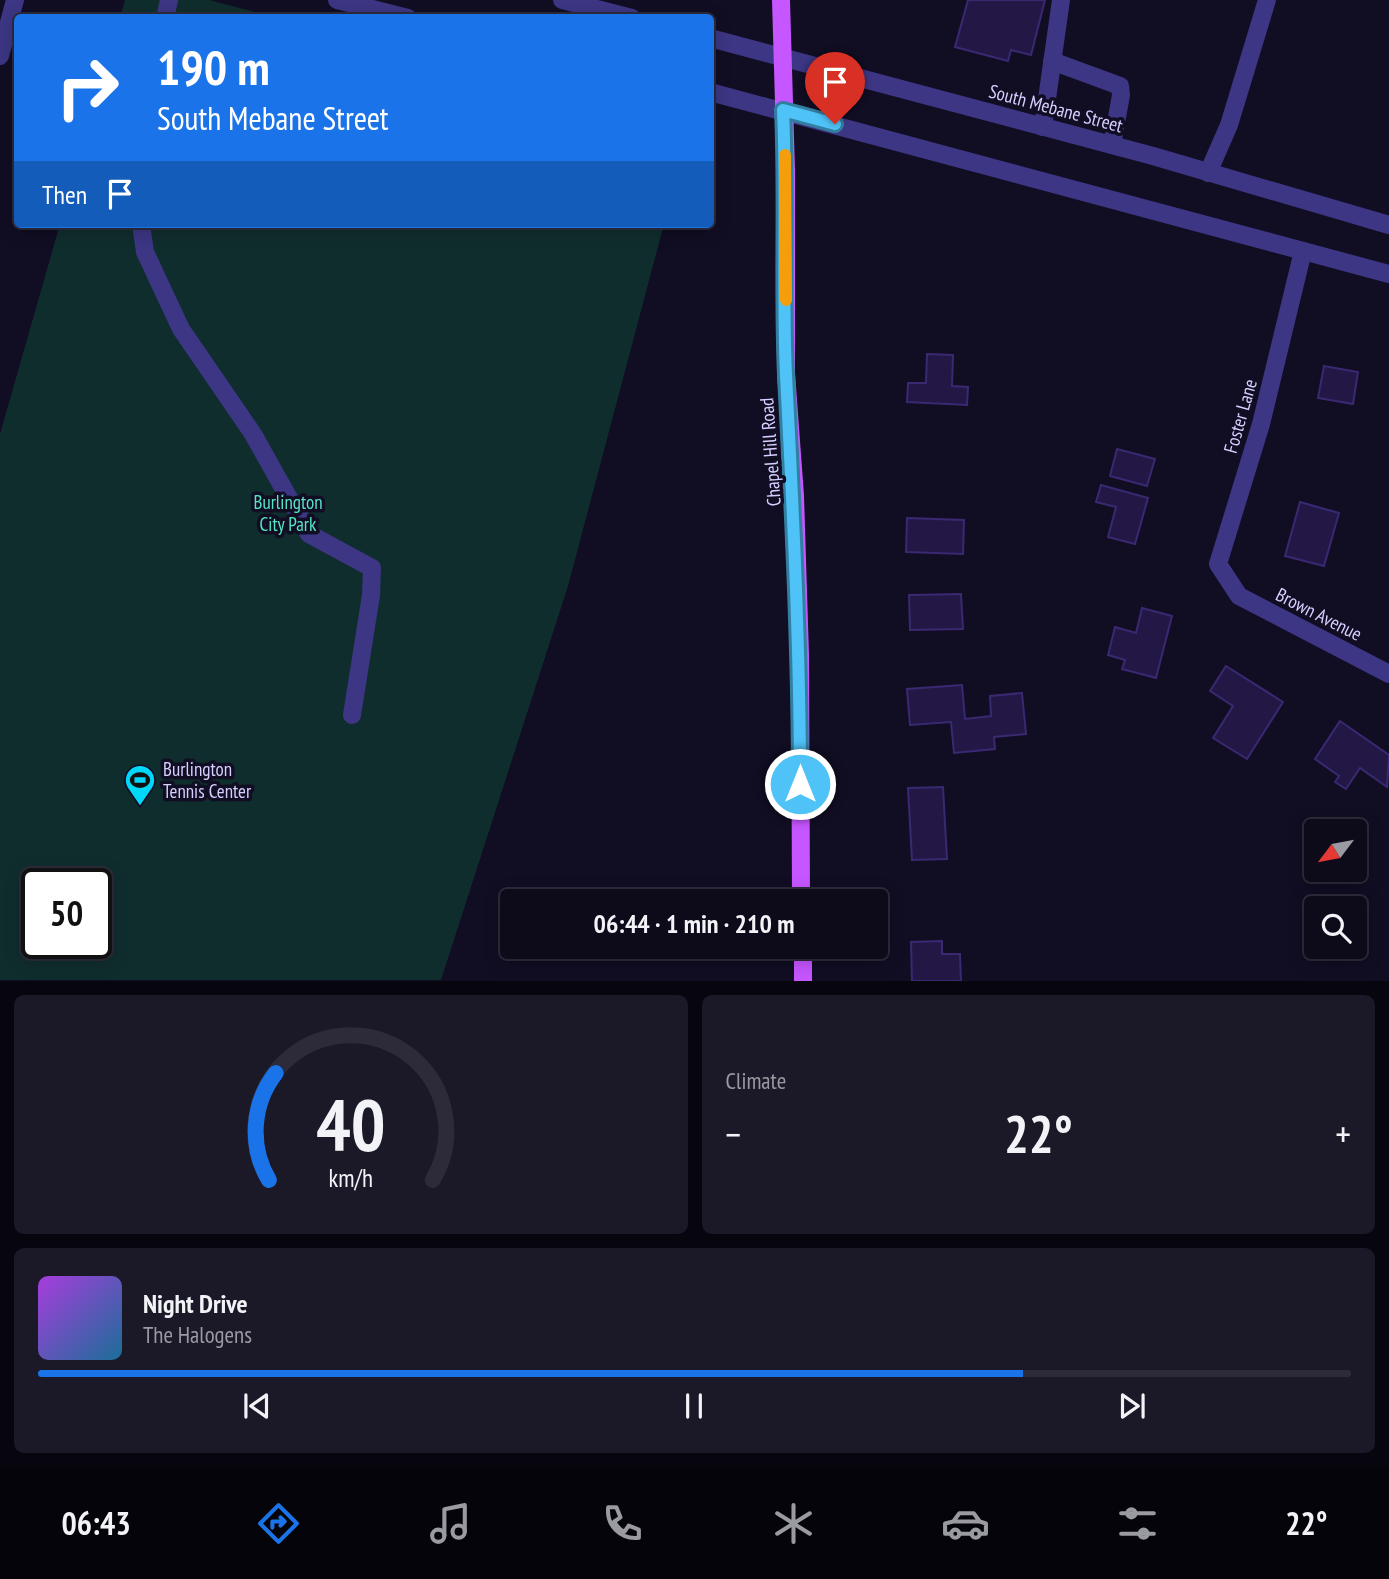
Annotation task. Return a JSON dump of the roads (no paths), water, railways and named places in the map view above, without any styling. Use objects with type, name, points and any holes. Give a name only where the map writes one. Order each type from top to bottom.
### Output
[{"type":"main road","name":"Chapel Hill Road","points":[[781,0],[786,171],[786,373],[800,655],[802,889]]},
{"type":"main road","points":[[803,959],[803,981]]},
{"type":"street","points":[[0,56],[15,0]]},
{"type":"street","points":[[337,0],[392,14]]},
{"type":"street","points":[[562,0],[600,4],[623,14]]},
{"type":"street","points":[[1043,127],[1061,0]]},
{"type":"street","points":[[1208,173],[1228,125],[1267,0]]},
{"type":"street","name":"South Mebane Street","points":[[714,39],[1112,145],[1389,225]]},
{"type":"street","points":[[1052,61],[1120,86],[1121,95],[1112,145]]},
{"type":"street","points":[[714,93],[1389,274]]},
{"type":"street","points":[[142,228],[145,252],[181,329],[253,434],[309,534],[372,568],[371,595],[352,715]]},
{"type":"street","name":"Foster Lane","points":[[1233,588],[1218,564],[1261,424],[1303,251]]},
{"type":"street","name":"Brown Avenue","points":[[1233,588],[1239,596],[1389,674]]},
{"type":"place","name":"Burlington Tennis Center","points":[[140,807]]},
{"type":"park label","name":"Burlington City Park","points":[[288,513]]}]
